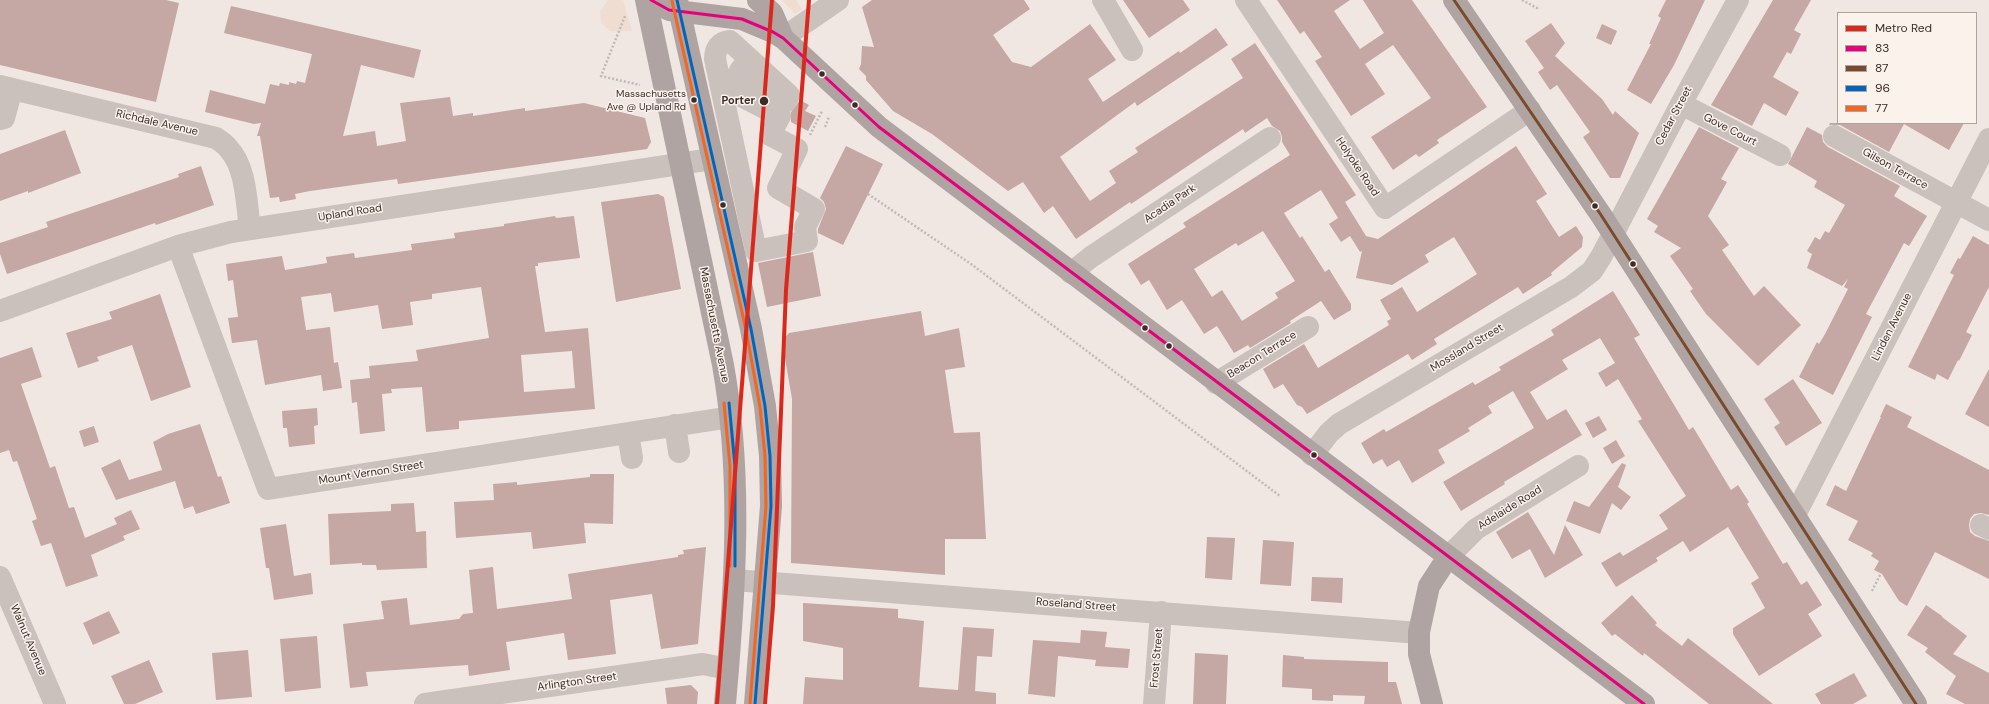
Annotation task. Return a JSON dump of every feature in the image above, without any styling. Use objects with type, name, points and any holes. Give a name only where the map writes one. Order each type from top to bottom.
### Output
[{"type":"main road","name":"Massachusetts Avenue","points":[[646,0],[723,365],[731,417],[735,466],[734,580],[726,704]]},
{"type":"main road","points":[[651,0],[664,8],[678,6],[742,19],[763,27],[783,38],[876,125],[1216,383],[1644,704]]},
{"type":"main road","points":[[758,0],[772,13],[783,38]]},
{"type":"main road","points":[[1454,0],[1614,234],[1916,704]]},
{"type":"main road","points":[[678,6],[751,328],[765,406],[771,489],[770,534],[755,704]]},
{"type":"main road","points":[[1432,704],[1419,654],[1418,633],[1422,611],[1431,580],[1448,557]]},
{"type":"street","points":[[783,38],[838,0]]},
{"type":"street","points":[[1103,0],[1132,50]]},
{"type":"street","name":"Holyoke Road","points":[[1246,0],[1384,208],[1530,110]]},
{"type":"street","name":"Cedar Street","points":[[1614,234],[1680,104],[1738,0]]},
{"type":"street","points":[[730,41],[789,95],[786,101],[758,87],[761,80],[741,69],[736,78],[743,97],[780,116],[770,135],[797,149],[778,188],[814,209],[805,226],[807,241],[756,251],[715,62],[718,48],[724,42],[730,41]]},
{"type":"street","points":[[0,119],[4,118],[6,88]]},
{"type":"street","name":"Richdale Avenue","points":[[6,88],[216,138],[228,147],[237,161],[241,173],[250,228]]},
{"type":"street","name":"Gove Court","points":[[1680,104],[1780,155]]},
{"type":"street","name":"Gilson Terrace","points":[[1834,136],[1989,220]]},
{"type":"street","name":"Acadia Park","points":[[1071,273],[1091,257],[1270,138]]},
{"type":"street","name":"Linden Avenue","points":[[1795,514],[1989,139]]},
{"type":"street","name":"Upland Road","points":[[0,311],[178,246],[250,228],[712,159]]},
{"type":"street","name":"Mossland Street","points":[[1312,455],[1329,433],[1339,424],[1574,284],[1597,264],[1614,234]]},
{"type":"street","name":"Mount Vernon Street","points":[[178,246],[268,489],[731,417]]},
{"type":"street","name":"Beacon Terrace","points":[[1216,383],[1308,327]]},
{"type":"street","points":[[675,425],[679,452]]},
{"type":"street","points":[[628,433],[632,458]]},
{"type":"street","name":"Adelaide Road","points":[[1448,557],[1476,529],[1578,466]]},
{"type":"street","name":"Walnut Avenue","points":[[0,577],[55,704]]},
{"type":"street","name":"Roseland Street","points":[[734,580],[1010,600],[1418,633]]},
{"type":"street","name":"Frost Street","points":[[1154,704],[1161,612]]},
{"type":"street","name":"Arlington Street","points":[[425,704],[703,664],[728,669]]},
{"type":"path","points":[[1522,0],[1537,8],[1538,6]]},
{"type":"path","points":[[625,16],[601,76],[640,85]]},
{"type":"path","points":[[815,124],[822,111]]},
{"type":"path","points":[[825,127],[829,117]]},
{"type":"path","points":[[868,194],[971,264],[1280,496]]},
{"type":"path","points":[[1872,591],[1881,573]]},
{"type":"shaded area","points":[[608,0],[623,0],[632,31],[610,31],[601,23],[600,11]]},
{"type":"shaded area","points":[[782,0],[796,0],[802,9],[795,14]]},
{"type":"building","points":[[0,0],[166,0],[179,3],[156,102],[0,65]]},
{"type":"building","points":[[872,0],[1024,0],[1030,9],[993,35],[1012,62],[1031,67],[1090,24],[1116,60],[1088,79],[1103,102],[1216,28],[1228,45],[1137,106],[1135,102],[1060,157],[1090,201],[1116,183],[1109,171],[1138,152],[1135,148],[1243,78],[1231,59],[1255,43],[1356,195],[1345,202],[1366,236],[1378,239],[1516,146],[1547,194],[1536,201],[1559,237],[1576,226],[1583,237],[1582,247],[1551,273],[1552,275],[1523,294],[1518,287],[1434,339],[1437,344],[1412,360],[1408,354],[1307,414],[1302,407],[1297,405],[1283,384],[1274,389],[1263,369],[1304,344],[1318,368],[1389,325],[1387,321],[1391,319],[1380,300],[1402,287],[1417,312],[1477,274],[1454,237],[1425,255],[1429,262],[1392,285],[1356,278],[1362,251],[1360,252],[1350,236],[1341,242],[1329,224],[1338,218],[1321,190],[1284,213],[1300,238],[1302,236],[1325,272],[1329,269],[1351,304],[1351,310],[1334,320],[1321,301],[1290,321],[1291,323],[1250,348],[1248,345],[1234,353],[1217,326],[1204,334],[1182,300],[1167,310],[1149,280],[1141,285],[1128,264],[1186,227],[1183,223],[1290,155],[1282,142],[1280,131],[1272,126],[1267,118],[1245,133],[1243,129],[1076,239],[1053,206],[1044,213],[1023,182],[1008,191],[932,134],[893,111],[866,80],[866,76],[859,69],[861,64],[862,46],[874,47],[862,7]],"holes":[[[1263,231],[1295,281],[1275,293],[1278,298],[1242,321],[1222,290],[1212,297],[1194,269],[1236,243],[1238,246]]]},
{"type":"building","points":[[1123,0],[1183,0],[1190,10],[1149,38]]},
{"type":"building","points":[[1277,0],[1350,0],[1334,11],[1360,49],[1384,33],[1363,0],[1412,0],[1487,107],[1437,140],[1439,143],[1419,157],[1416,154],[1393,170],[1371,137],[1431,98],[1393,45],[1365,64],[1385,94],[1351,116],[1315,61],[1322,57],[1304,31],[1300,34]]},
{"type":"building","points":[[1666,0],[1705,0],[1674,65],[1651,104],[1627,90],[1651,44],[1649,44],[1661,18],[1658,16]]},
{"type":"building","points":[[1773,0],[1811,0],[1794,30],[1801,34],[1791,54],[1787,52],[1773,77],[1799,92],[1786,116],[1764,103],[1752,126],[1711,105]]},
{"type":"building","points":[[231,6],[421,50],[414,78],[361,65],[343,136],[375,131],[377,146],[406,141],[400,103],[450,97],[453,116],[473,113],[473,116],[525,108],[525,111],[584,103],[645,118],[651,142],[647,149],[398,184],[397,179],[310,191],[295,194],[296,199],[280,202],[279,197],[270,198],[260,136],[257,136],[261,123],[254,124],[205,112],[210,90],[265,104],[270,84],[279,86],[280,83],[289,85],[289,82],[296,84],[297,81],[305,83],[312,54],[224,33]]},
{"type":"building","points":[[1551,23],[1565,43],[1555,56],[1602,99],[1613,115],[1615,111],[1639,133],[1620,178],[1610,178],[1583,137],[1590,132],[1557,85],[1550,90],[1538,72],[1544,68],[1525,41]]},
{"type":"building","points":[[1602,24],[1617,31],[1611,45],[1596,38]]},
{"type":"building","points":[[800,100],[809,105],[805,111],[816,116],[808,131],[791,122],[791,112]]},
{"type":"building","points":[[1830,123],[1904,124],[1889,152],[1840,125],[1829,125]]},
{"type":"building","points":[[1904,124],[1963,124],[1949,150]]},
{"type":"building","points":[[1699,127],[1739,148],[1721,179],[1727,182],[1708,216],[1729,245],[1722,250],[1754,296],[1764,286],[1801,325],[1758,366],[1706,314],[1690,291],[1693,289],[1670,256],[1681,248],[1654,232],[1658,226],[1647,219]]},
{"type":"building","points":[[1807,127],[1822,135],[1823,142],[1828,147],[1900,186],[1894,196],[1927,216],[1909,246],[1904,243],[1866,314],[1872,317],[1833,395],[1799,377],[1817,342],[1819,344],[1825,334],[1848,289],[1844,287],[1848,279],[1842,286],[1807,268],[1812,254],[1807,251],[1815,237],[1820,240],[1825,231],[1829,233],[1845,205],[1814,187],[1817,181],[1788,164]]},
{"type":"building","points":[[65,130],[81,173],[28,193],[28,191],[0,201],[0,154]]},
{"type":"building","points":[[846,146],[883,164],[843,245],[818,233],[818,229],[826,209],[824,202],[820,198]]},
{"type":"building","points":[[201,166],[214,205],[156,225],[155,223],[7,274],[0,254],[0,243],[48,227],[46,222],[179,177],[178,174]]},
{"type":"building","points":[[658,194],[664,197],[681,289],[616,302],[601,202]]},
{"type":"building","points":[[555,216],[556,218],[574,216],[580,258],[538,263],[538,266],[535,266],[545,332],[588,328],[595,409],[459,421],[459,429],[426,432],[422,387],[391,389],[392,393],[382,394],[385,431],[360,434],[357,402],[352,403],[350,380],[370,378],[369,366],[418,361],[416,350],[489,338],[481,287],[432,294],[432,299],[410,302],[413,325],[382,329],[378,305],[334,312],[331,293],[301,297],[306,330],[330,327],[334,363],[338,362],[342,388],[323,391],[321,375],[265,385],[257,340],[232,343],[228,318],[238,317],[233,280],[228,281],[226,264],[282,256],[285,270],[327,263],[326,257],[354,253],[355,258],[412,250],[411,244],[455,238],[454,233],[504,226],[504,224]],"holes":[[[572,351],[575,388],[524,392],[521,355]]]},
{"type":"building","points":[[1973,236],[1989,245],[1989,287],[1966,332],[1972,335],[1948,380],[1937,374],[1935,380],[1908,367],[1954,275],[1950,273]]},
{"type":"building","points":[[813,252],[821,296],[767,307],[758,263]]},
{"type":"building","points":[[1613,291],[1640,335],[1634,338],[1689,430],[1693,427],[1731,490],[1738,485],[1749,502],[1747,504],[1783,564],[1787,562],[1801,585],[1807,581],[1822,605],[1808,614],[1822,636],[1759,676],[1733,634],[1733,628],[1765,608],[1751,583],[1759,578],[1728,527],[1690,552],[1683,541],[1656,558],[1658,561],[1616,587],[1601,563],[1620,552],[1623,556],[1668,529],[1659,515],[1686,496],[1638,421],[1642,419],[1618,379],[1606,387],[1598,373],[1615,363],[1600,338],[1562,360],[1568,369],[1530,392],[1547,420],[1566,409],[1582,435],[1504,482],[1505,484],[1461,511],[1443,482],[1534,428],[1513,391],[1488,406],[1492,413],[1468,428],[1470,431],[1438,450],[1445,463],[1412,483],[1399,460],[1387,467],[1382,459],[1373,464],[1361,443],[1384,429],[1386,432],[1473,382],[1475,385],[1501,370],[1499,367],[1554,335],[1551,330]]},
{"type":"building","points":[[160,294],[191,387],[151,401],[132,345],[97,357],[99,361],[78,368],[66,333],[112,319],[109,312]]},
{"type":"building","points":[[921,311],[925,336],[959,328],[965,367],[945,370],[954,433],[980,432],[986,539],[945,539],[945,575],[791,563],[792,399],[782,341],[789,333]]},
{"type":"building","points":[[32,347],[42,377],[21,384],[50,468],[55,466],[69,508],[74,507],[85,538],[117,524],[114,518],[131,510],[140,529],[123,536],[125,540],[91,555],[98,576],[66,587],[51,543],[41,546],[32,521],[37,519],[17,461],[13,462],[9,450],[0,453],[0,358]]},
{"type":"building","points":[[1989,369],[1989,427],[1965,414]]},
{"type":"building","points":[[1793,379],[1822,423],[1786,446],[1774,427],[1780,423],[1764,399]]},
{"type":"building","points":[[1886,404],[1912,417],[1907,427],[1989,470],[1989,515],[1981,513],[1974,514],[1970,519],[1969,525],[1970,532],[1975,536],[1989,541],[1989,579],[1935,552],[1907,606],[1899,601],[1882,574],[1874,570],[1879,561],[1871,556],[1873,553],[1848,540],[1858,521],[1826,505],[1835,485],[1846,491]]},
{"type":"building","points":[[317,408],[318,425],[314,426],[315,444],[289,447],[287,428],[283,428],[282,411]]},
{"type":"building","points":[[1599,416],[1607,430],[1593,438],[1585,423]]},
{"type":"building","points":[[200,424],[218,477],[221,476],[230,503],[196,514],[193,506],[184,509],[175,481],[116,500],[101,468],[120,459],[129,480],[162,470],[153,442],[168,434]]},
{"type":"building","points":[[94,426],[99,442],[84,447],[79,431]]},
{"type":"building","points":[[1616,440],[1625,456],[1612,464],[1603,448]]},
{"type":"building","points":[[1622,463],[1626,465],[1618,487],[1631,497],[1621,510],[1612,503],[1600,534],[1566,521],[1574,501],[1589,507]]},
{"type":"building","points":[[590,474],[614,474],[613,524],[584,523],[586,543],[533,549],[531,532],[456,538],[454,502],[494,500],[493,484],[517,482],[517,485],[590,477]]},
{"type":"building","points":[[414,503],[416,532],[426,531],[427,568],[377,570],[376,565],[362,565],[362,563],[330,565],[328,514],[391,511],[391,504]]},
{"type":"building","points":[[1528,512],[1554,555],[1565,525],[1583,555],[1545,578],[1530,549],[1512,559],[1496,532]]},
{"type":"building","points":[[286,524],[294,576],[311,573],[313,594],[274,600],[269,568],[266,568],[260,528]]},
{"type":"building","points":[[1207,537],[1235,538],[1232,580],[1205,578]]},
{"type":"building","points":[[1263,540],[1294,542],[1291,586],[1260,584]]},
{"type":"building","points":[[706,547],[698,644],[661,649],[652,594],[610,600],[616,654],[568,660],[564,633],[506,642],[510,670],[469,676],[468,665],[366,672],[368,686],[350,688],[343,624],[384,619],[381,601],[407,598],[410,625],[459,619],[463,614],[473,613],[469,570],[493,567],[497,609],[572,599],[568,574],[678,557],[678,555],[684,554],[683,550]]},
{"type":"building","points":[[1312,577],[1343,578],[1342,603],[1311,601]]},
{"type":"building","points":[[1632,595],[1657,623],[1655,625],[1682,646],[1688,638],[1773,704],[1709,704],[1644,653],[1643,656],[1615,634],[1612,636],[1601,623]]},
{"type":"building","points":[[803,603],[898,609],[898,618],[924,621],[919,687],[958,690],[963,627],[994,629],[992,657],[977,656],[975,691],[996,693],[996,704],[803,704],[805,677],[843,680],[843,648],[803,641]]},
{"type":"building","points":[[1926,605],[1967,636],[1953,654],[1989,673],[1989,704],[1965,704],[1946,694],[1956,676],[1925,652],[1928,648],[1907,635]]},
{"type":"building","points":[[109,611],[120,633],[93,645],[83,623]]},
{"type":"building","points":[[1081,630],[1107,632],[1105,647],[1130,649],[1128,668],[1095,666],[1096,660],[1058,656],[1055,697],[1028,694],[1033,640],[1080,643]]},
{"type":"building","points":[[317,636],[321,688],[285,692],[280,639]]},
{"type":"building","points":[[248,650],[252,697],[216,700],[212,653]]},
{"type":"building","points":[[1195,653],[1228,655],[1226,704],[1193,704]]},
{"type":"building","points":[[1283,655],[1304,657],[1304,659],[1388,662],[1388,682],[1396,682],[1402,704],[1364,704],[1365,696],[1333,695],[1333,701],[1312,700],[1312,689],[1282,687]]},
{"type":"building","points":[[149,660],[163,692],[135,704],[124,704],[111,676]]},
{"type":"building","points":[[1854,673],[1867,696],[1853,704],[1821,704],[1815,694]]},
{"type":"building","points":[[691,685],[698,692],[697,704],[667,704],[665,688]]},
{"type":"metro line","name":"Red","points":[[717,704],[772,0]]},
{"type":"metro line","name":"Red","points":[[765,704],[773,606],[786,290],[809,0]]},
{"type":"transit line","name":"83","points":[[651,0],[669,10],[742,19],[773,32],[783,38],[879,127],[1644,704]]},
{"type":"transit line","name":"96","points":[[677,0],[751,329],[765,406],[770,456],[771,506],[755,704]]},
{"type":"transit line","name":"87","points":[[1454,0],[1601,215],[1916,704]]},
{"type":"transit line","name":"77","points":[[672,1],[746,330],[760,407],[765,456],[766,506],[750,704]]},
{"type":"transit line","name":"77","points":[[724,403],[730,466],[730,566]]},
{"type":"transit line","name":"96","points":[[729,403],[735,466],[735,566]]},
{"type":"place","name":"Massachusetts Ave @ Upland Rd","points":[[694,100]]},
{"type":"place","name":"Porter","points":[[764,101]]}]
